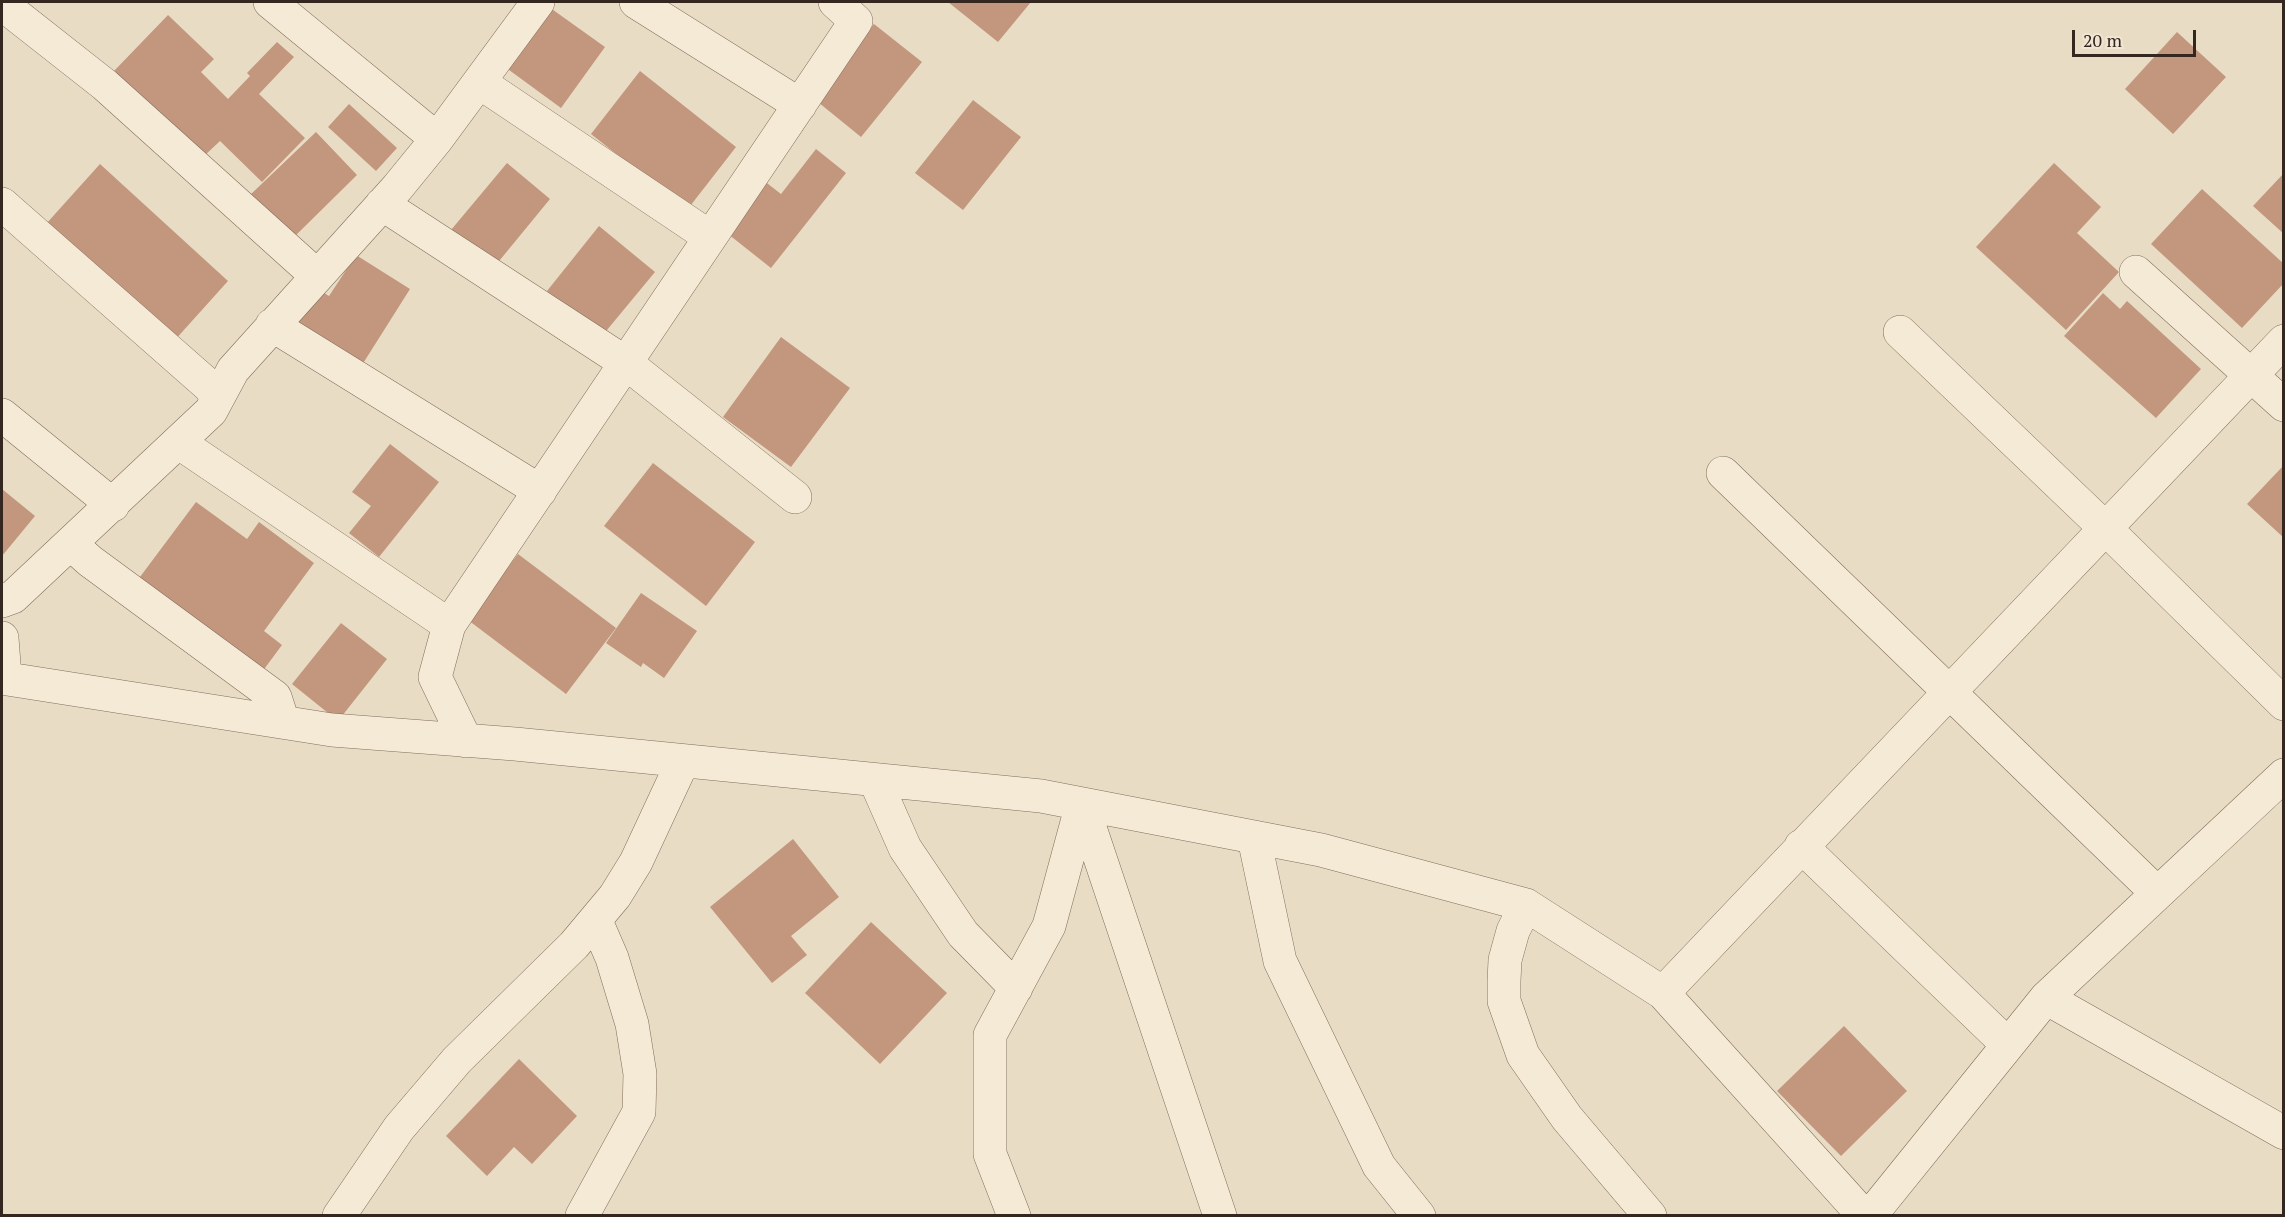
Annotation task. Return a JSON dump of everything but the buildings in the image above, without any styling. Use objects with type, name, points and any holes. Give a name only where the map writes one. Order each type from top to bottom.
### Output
[{"type":"street","points":[[270,2],[437,139]]},
{"type":"street","points":[[2,601],[13,597],[212,411],[215,400],[232,370],[382,204],[437,139],[536,2]]},
{"type":"street","points":[[636,2],[800,105]]},
{"type":"street","points":[[2,4],[105,85],[317,276]]},
{"type":"street","points":[[466,741],[435,677],[449,625],[800,105],[854,8]]},
{"type":"street","points":[[479,82],[710,237]]},
{"type":"street","points":[[2,204],[208,385],[214,392],[215,400]]},
{"type":"street","points":[[382,204],[626,363],[795,497]]},
{"type":"street","points":[[2136,272],[2283,405]]},
{"type":"street","points":[[272,325],[540,491]]},
{"type":"street","points":[[1900,332],[2105,528],[2283,704]]},
{"type":"street","points":[[1663,993],[2283,341]]},
{"type":"street","points":[[2,415],[113,505]]},
{"type":"street","points":[[178,442],[449,625]]},
{"type":"street","points":[[1723,473],[1950,690],[2157,893]]},
{"type":"street","points":[[71,544],[90,561],[275,697],[283,722]]},
{"type":"street","points":[[2,638],[3,677],[332,730],[1041,796],[1321,850],[1526,905],[1663,993],[1864,1215]]},
{"type":"street","points":[[339,1215],[399,1128],[457,1060],[596,921],[636,862],[683,761]]},
{"type":"street","points":[[875,780],[905,848],[963,934],[1016,988]]},
{"type":"street","points":[[1870,1215],[2046,998],[2157,893],[2281,782]]},
{"type":"street","points":[[1014,1215],[990,1154],[990,1035],[1049,926],[1082,804]]},
{"type":"street","points":[[1082,804],[1220,1215]]},
{"type":"street","points":[[1254,838],[1280,961],[1379,1166],[1419,1215]]},
{"type":"street","points":[[1801,846],[2008,1045]]},
{"type":"street","points":[[1526,905],[1513,931],[1505,960],[1504,981],[1504,1001],[1523,1055],[1567,1118],[1650,1215]]},
{"type":"street","points":[[582,1215],[639,1112],[640,1074],[632,1024],[612,958],[596,921]]},
{"type":"street","points":[[2046,998],[2283,1133]]}]
